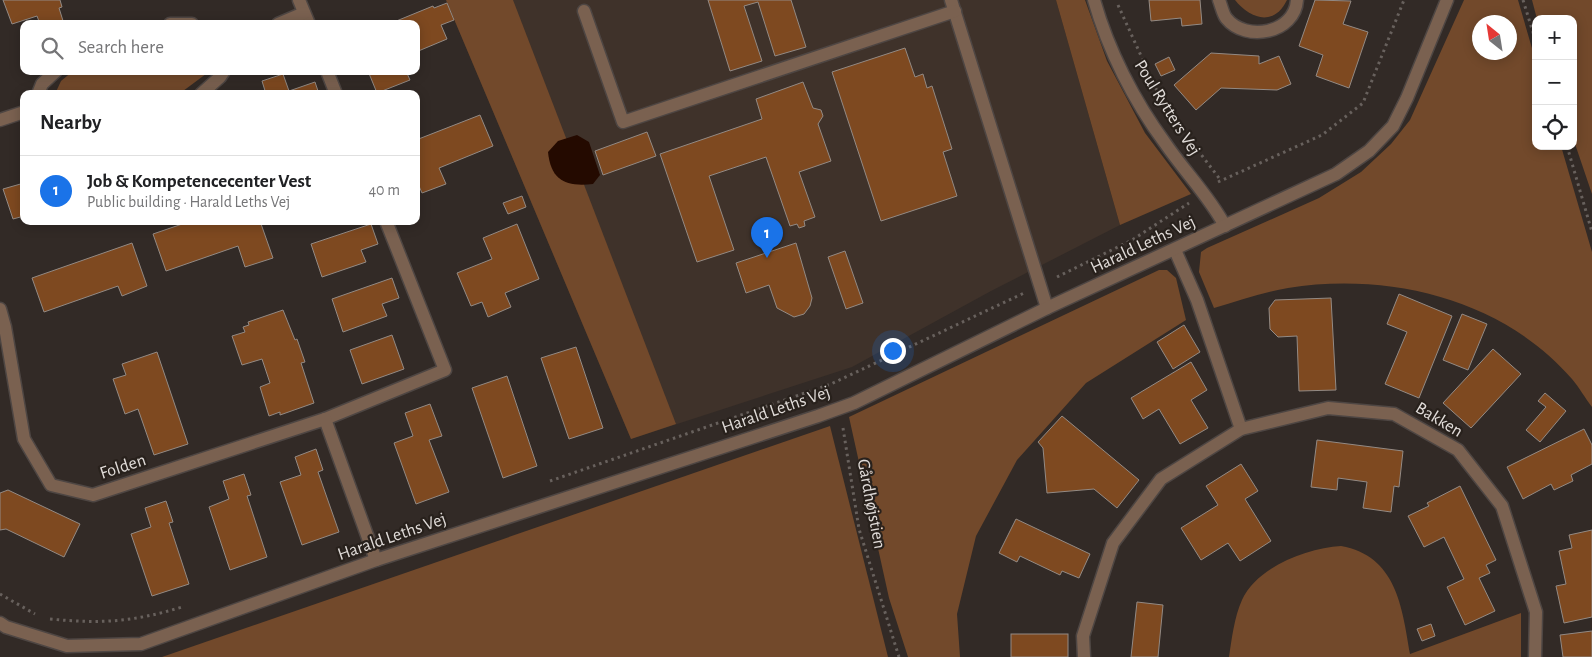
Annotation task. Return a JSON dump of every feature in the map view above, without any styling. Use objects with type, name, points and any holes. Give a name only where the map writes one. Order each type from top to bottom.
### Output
[{"type":"street","points":[[299,0],[306,18]]},
{"type":"street","name":"Poul Rytters Vej","points":[[1094,0],[1100,20],[1127,81],[1164,142],[1204,194],[1225,226]]},
{"type":"street","points":[[1219,0],[1226,18],[1244,31],[1266,33],[1285,23],[1297,5],[1297,0]]},
{"type":"street","name":"Harald Leths Vej","points":[[2,629],[67,646],[141,644],[376,560],[839,408],[1047,308],[1336,174],[1369,151],[1393,126],[1407,98],[1447,0]]},
{"type":"street","points":[[584,11],[623,122],[953,6],[1047,308]]},
{"type":"street","points":[[40,90],[42,84],[52,75]]},
{"type":"street","points":[[205,90],[221,75]]},
{"type":"street","points":[[329,75],[334,90]]},
{"type":"street","points":[[0,120],[20,113]]},
{"type":"street","name":"Folden","points":[[0,309],[5,327],[24,439],[51,485],[94,495],[325,419],[445,370],[388,225]]},
{"type":"street","points":[[1175,250],[1198,300],[1241,429]]},
{"type":"street","name":"Bakken","points":[[1084,657],[1083,636],[1113,543],[1161,479],[1241,429],[1328,408],[1394,414],[1458,450],[1502,506],[1536,612],[1535,657]]},
{"type":"street","points":[[325,419],[376,560]]},
{"type":"path","points":[[1116,0],[1164,106]]},
{"type":"path","points":[[548,481],[831,384],[1132,240],[1204,194],[1220,180],[1322,135],[1363,103],[1404,0]]},
{"type":"path","points":[[1524,0],[1532,28]]},
{"type":"path","points":[[1170,113],[1220,180]]},
{"type":"path","points":[[1568,150],[1592,232]]},
{"type":"path","name":"Gårdhøjstien","points":[[831,384],[839,408],[859,529],[899,657]]},
{"type":"path","points":[[0,594],[42,618],[93,623],[146,618],[188,605]]},
{"type":"shaded area","points":[[446,0],[1056,0],[1120,225],[991,291],[852,367],[631,439]]},
{"type":"shaded area","points":[[446,0],[513,0],[676,424],[631,439]]},
{"type":"shaded area","points":[[1056,0],[1085,0],[1107,61],[1145,133],[1191,194],[1120,225]]},
{"type":"shaded area","points":[[1235,0],[1287,0],[1282,9],[1276,14],[1262,17],[1248,12]]},
{"type":"shaded area","points":[[1464,0],[1518,0],[1532,48],[1532,150],[1562,150],[1592,252],[1592,407],[1572,379],[1544,351],[1513,329],[1478,311],[1442,298],[1404,289],[1365,284],[1326,284],[1288,288],[1260,294],[1214,308],[1199,272],[1201,252],[1319,198],[1361,172],[1391,144],[1410,120]]},
{"type":"shaded area","points":[[1532,0],[1592,0],[1592,194],[1577,150],[1577,15],[1536,15]]},
{"type":"shaded area","points":[[68,75],[205,75],[184,90],[57,90],[61,81]]},
{"type":"shaded area","points":[[577,135],[589,142],[600,175],[593,184],[568,183],[556,176],[552,170],[548,152],[558,141]]},
{"type":"shaded area","points":[[1159,270],[1167,270],[1176,278],[1186,320],[1086,383],[1017,460],[976,536],[957,614],[960,657],[908,657],[889,598],[849,417]]},
{"type":"shaded area","points":[[830,426],[888,657],[162,657]]},
{"type":"shaded area","points":[[1341,546],[1359,552],[1374,560],[1385,572],[1399,601],[1410,654],[1521,613],[1521,657],[1229,657],[1239,607],[1249,588],[1259,578],[1284,561],[1299,555]]},
{"type":"building","points":[[3,0],[60,0],[62,7],[59,8],[63,20],[38,20],[37,16],[12,24]]},
{"type":"building","points":[[708,0],[791,0],[806,47],[775,56],[758,2],[744,6],[762,61],[730,71]]},
{"type":"building","points":[[1149,0],[1200,0],[1202,24],[1182,26],[1181,18],[1151,21]]},
{"type":"building","points":[[1315,0],[1351,1],[1343,24],[1368,32],[1349,88],[1316,76],[1323,55],[1299,46]]},
{"type":"building","points":[[447,3],[454,20],[441,25],[447,39],[420,50],[420,20],[399,20],[433,6],[434,8]]},
{"type":"building","points":[[905,48],[915,77],[923,74],[927,88],[932,86],[952,149],[943,152],[957,196],[881,221],[832,72]]},
{"type":"building","points":[[1211,53],[1259,56],[1259,64],[1279,56],[1291,84],[1277,90],[1221,88],[1196,110],[1174,85]]},
{"type":"building","points":[[1169,57],[1175,70],[1161,76],[1155,64]]},
{"type":"building","points":[[283,75],[289,90],[265,90],[262,81]]},
{"type":"building","points":[[370,75],[408,75],[410,80],[385,90],[376,90]]},
{"type":"building","points":[[315,82],[318,90],[292,90]]},
{"type":"building","points":[[803,82],[813,108],[821,110],[823,116],[818,124],[831,161],[799,172],[815,217],[804,221],[805,226],[799,228],[797,224],[790,226],[766,157],[709,176],[734,250],[697,262],[660,154],[762,119],[756,99]]},
{"type":"building","points":[[480,115],[493,146],[439,168],[446,184],[422,193],[420,188],[420,138]]},
{"type":"building","points":[[647,132],[656,156],[603,175],[595,151]]},
{"type":"building","points":[[20,184],[20,217],[13,219],[3,189]]},
{"type":"building","points":[[522,196],[526,207],[508,214],[503,203]]},
{"type":"building","points":[[517,224],[539,279],[505,293],[511,307],[488,317],[482,302],[471,306],[457,273],[492,259],[483,238]]},
{"type":"building","points":[[179,225],[261,225],[273,258],[245,267],[238,246],[166,271],[153,234]]},
{"type":"building","points":[[371,225],[378,244],[361,250],[366,262],[322,277],[311,244]]},
{"type":"building","points":[[132,243],[147,286],[122,296],[118,286],[44,312],[32,278]]},
{"type":"building","points":[[796,243],[812,298],[810,306],[804,314],[794,317],[777,308],[769,285],[746,293],[736,263]]},
{"type":"building","points":[[845,251],[863,303],[846,309],[828,257]]},
{"type":"building","points":[[392,278],[399,298],[382,304],[387,316],[343,332],[332,299]]},
{"type":"building","points":[[1399,294],[1452,316],[1419,398],[1385,384],[1407,332],[1387,324]]},
{"type":"building","points":[[1331,298],[1336,390],[1299,391],[1297,336],[1278,337],[1270,329],[1269,308],[1275,300]]},
{"type":"building","points":[[283,310],[295,340],[297,339],[305,362],[301,363],[314,403],[280,415],[280,412],[269,416],[260,387],[270,383],[262,359],[242,365],[232,336],[245,332],[243,327],[249,325],[248,322]]},
{"type":"building","points":[[1462,314],[1487,324],[1468,370],[1443,360]]},
{"type":"building","points":[[1184,325],[1200,352],[1173,369],[1157,342]]},
{"type":"building","points":[[392,335],[404,369],[362,384],[350,350]]},
{"type":"building","points":[[576,347],[603,428],[569,439],[541,358]]},
{"type":"building","points":[[1493,349],[1521,374],[1471,428],[1443,403]]},
{"type":"building","points":[[157,352],[188,444],[154,455],[138,409],[125,414],[113,379],[126,375],[122,364]]},
{"type":"building","points":[[1191,362],[1207,390],[1191,400],[1208,428],[1180,444],[1159,409],[1143,419],[1131,398]]},
{"type":"building","points":[[507,376],[537,466],[503,478],[472,388]]},
{"type":"building","points":[[1545,393],[1566,411],[1540,442],[1526,430],[1546,407],[1538,401]]},
{"type":"building","points":[[430,404],[442,436],[429,440],[449,492],[416,504],[394,443],[413,436],[405,413]]},
{"type":"building","points":[[1062,416],[1139,480],[1117,508],[1094,489],[1047,493],[1043,448],[1038,442]]},
{"type":"building","points":[[1584,429],[1592,445],[1592,464],[1571,475],[1573,481],[1554,490],[1551,484],[1523,499],[1507,467]]},
{"type":"building","points":[[1317,440],[1403,451],[1399,487],[1394,486],[1391,512],[1363,508],[1367,482],[1338,478],[1337,490],[1311,487]]},
{"type":"building","points":[[316,449],[323,470],[318,472],[339,532],[302,545],[280,482],[301,475],[295,457]]},
{"type":"building","points":[[1241,464],[1258,491],[1245,499],[1271,541],[1240,561],[1228,543],[1201,560],[1181,528],[1218,505],[1206,486]]},
{"type":"building","points":[[244,474],[251,495],[247,496],[267,557],[230,570],[209,507],[229,499],[223,481]]},
{"type":"building","points":[[1460,486],[1496,560],[1486,565],[1490,573],[1479,578],[1495,611],[1465,625],[1447,587],[1464,579],[1444,537],[1424,547],[1408,516],[1429,506],[1427,503]]},
{"type":"building","points":[[8,490],[80,524],[64,557],[6,529],[0,530],[0,493]]},
{"type":"building","points":[[166,501],[173,522],[169,523],[189,584],[152,596],[131,534],[151,527],[145,508]]},
{"type":"building","points":[[1016,519],[1090,554],[1079,578],[1062,571],[1060,575],[1020,556],[1017,562],[999,553]]},
{"type":"building","points":[[1592,530],[1592,617],[1564,623],[1556,586],[1566,584],[1559,551],[1572,548],[1569,535]]},
{"type":"building","points":[[1137,602],[1163,605],[1158,657],[1131,657]]},
{"type":"building","points":[[1431,624],[1435,636],[1422,641],[1417,629]]},
{"type":"building","points":[[1592,631],[1592,657],[1563,657],[1560,635]]},
{"type":"building","points":[[1011,634],[1068,634],[1068,657],[1011,657]]},
{"type":"place","name":"Job & Kompetencecenter Vest","points":[[767,258]]}]
